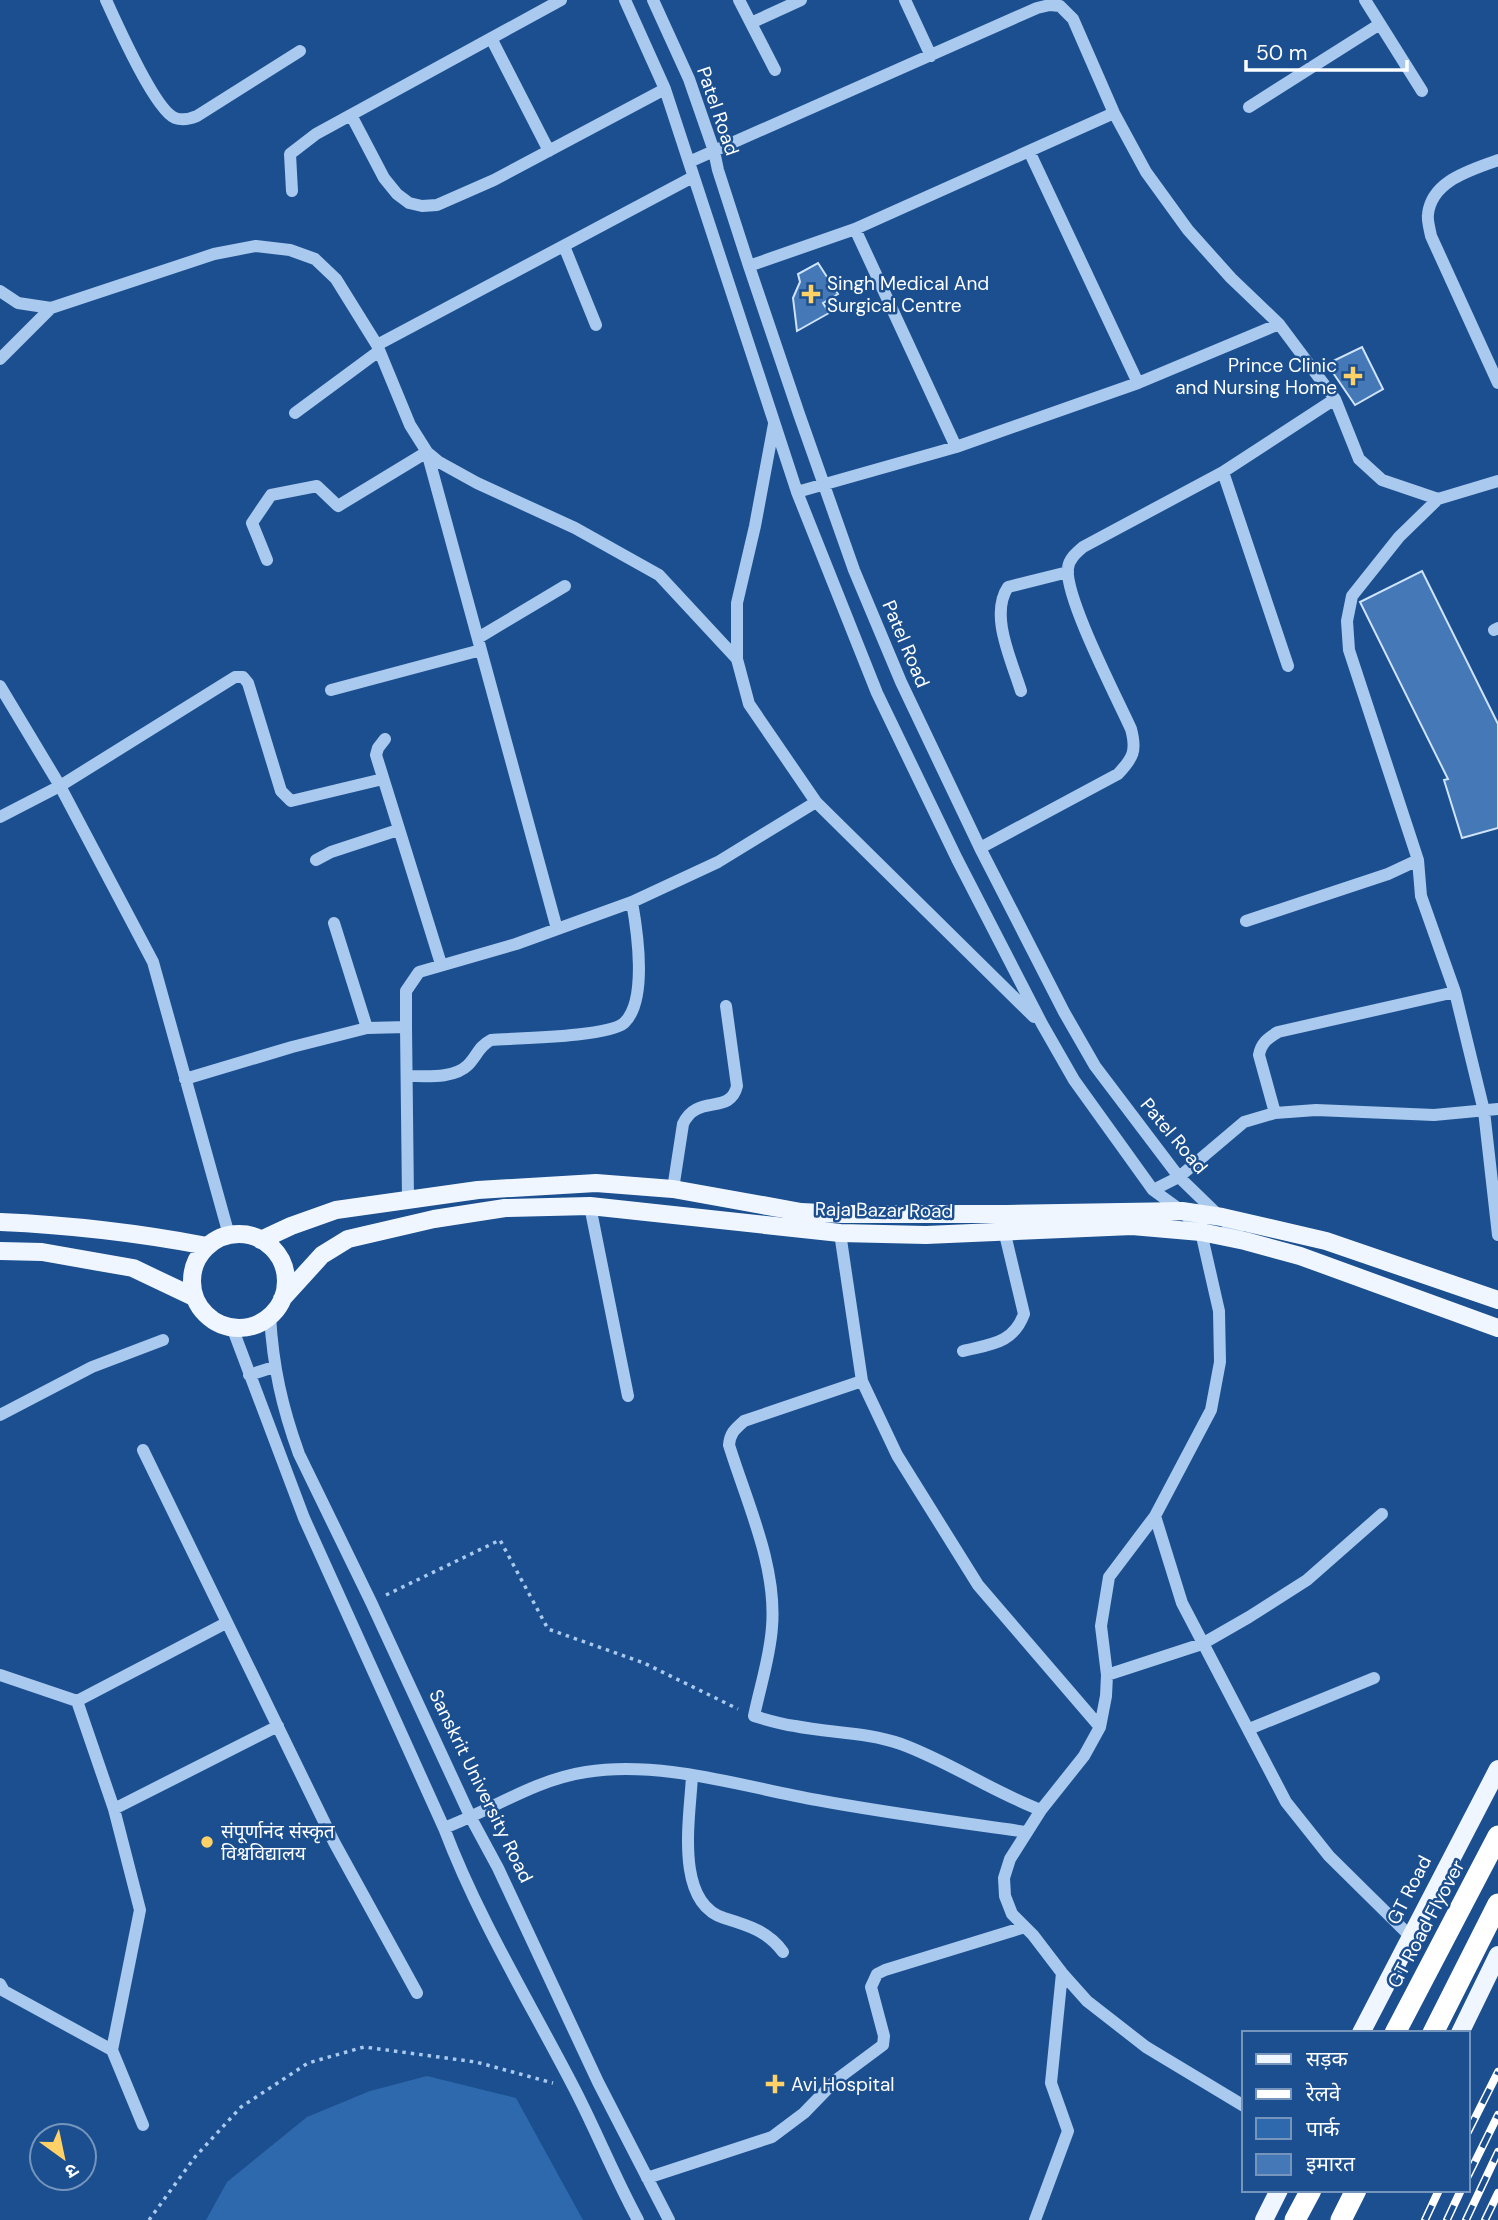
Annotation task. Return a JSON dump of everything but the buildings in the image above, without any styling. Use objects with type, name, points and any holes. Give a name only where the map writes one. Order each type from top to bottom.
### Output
[{"type":"highway","name":"GT Road Flyover","points":[[1396,2031],[1498,1836]]},
{"type":"highway","points":[[1434,2031],[1498,1904]]},
{"type":"highway","points":[[1295,2220],[1310,2192]]},
{"type":"highway","points":[[1341,2220],[1355,2192]]},
{"type":"main road","name":"Raja Bazar Road","points":[[261,1240],[336,1210],[478,1189],[596,1183],[673,1189],[801,1212],[843,1214],[1182,1210],[1326,1241],[1498,1300]]},
{"type":"main road","name":"Raja Bazar Road","points":[[282,1299],[322,1255],[348,1239],[434,1219],[505,1208],[590,1206],[840,1233],[926,1235],[1132,1226],[1201,1232],[1300,1256],[1498,1328]]},
{"type":"main road","points":[[0,1222],[148,1235],[207,1246]]},
{"type":"main road","points":[[80,1259],[84,1228]]},
{"type":"main road","points":[[229,1235],[245,1235],[261,1240],[274,1250],[283,1265],[286,1282],[282,1299],[270,1316],[246,1328],[232,1327],[210,1319],[200,1309],[191,1283],[198,1257],[207,1246],[229,1235]]},
{"type":"main road","points":[[0,1251],[42,1252],[133,1268],[194,1297]]},
{"type":"main road","name":"GT Road","points":[[1362,2031],[1498,1769]]},
{"type":"main road","points":[[1461,2031],[1498,1955]]},
{"type":"main road","points":[[1264,2220],[1278,2192]]},
{"type":"street","points":[[106,0],[145,79],[166,110],[175,118],[197,116],[300,51]]},
{"type":"street","points":[[292,191],[290,154],[316,134],[561,0]]},
{"type":"street","points":[[625,0],[665,89],[797,492],[877,693],[957,859],[1074,1080],[1153,1190],[1182,1210],[1201,1232],[1219,1311],[1220,1363],[1211,1410],[1155,1516],[1109,1577],[1101,1626],[1107,1675],[1100,1727],[1084,1756],[1027,1832],[1010,1859],[1004,1878],[1005,1896],[1012,1914],[1087,2001],[1146,2047],[1242,2105]]},
{"type":"street","name":"Patel Road","points":[[653,0],[689,79],[749,266],[854,570],[901,682],[980,848],[1064,1012],[1095,1066],[1179,1177],[1245,1241]]},
{"type":"street","points":[[739,0],[775,70]]},
{"type":"street","points":[[751,23],[802,0]]},
{"type":"street","points":[[905,0],[931,56]]},
{"type":"street","points":[[1366,0],[1422,91]]},
{"type":"street","points":[[689,162],[1037,8],[1064,3],[1114,113],[1146,172],[1188,230],[1231,278],[1279,324],[1335,399],[1359,459],[1382,480],[1438,499]]},
{"type":"street","points":[[1249,107],[1380,24]]},
{"type":"street","points":[[491,38],[549,151]]},
{"type":"street","points":[[351,115],[384,178],[397,194],[409,203],[437,205],[494,180],[665,89]]},
{"type":"street","points":[[749,266],[855,229],[1114,113]]},
{"type":"street","points":[[1029,151],[1138,383]]},
{"type":"street","points":[[1498,159],[1450,180],[1434,198],[1428,215],[1431,236],[1498,383]]},
{"type":"street","points":[[295,413],[378,348],[693,177]]},
{"type":"street","points":[[855,229],[957,447]]},
{"type":"street","points":[[0,359],[51,308],[214,254],[256,246],[290,250],[315,259],[336,279],[378,348],[410,425],[427,452],[557,929]]},
{"type":"street","points":[[564,246],[596,325]]},
{"type":"street","points":[[0,291],[18,303],[51,308]]},
{"type":"street","points":[[797,492],[957,447],[1138,383],[1279,324]]},
{"type":"street","points":[[980,848],[1118,774],[1130,761],[1135,743],[1131,729],[1086,632],[1068,579],[1072,557],[1083,547],[1223,472],[1335,399]]},
{"type":"street","points":[[774,422],[755,526],[737,603],[737,659],[749,704],[816,802],[1042,1024]]},
{"type":"street","points":[[427,452],[467,478],[575,528],[659,575],[737,659]]},
{"type":"street","points":[[267,560],[252,523],[271,495],[317,486],[338,506],[427,452]]},
{"type":"street","points":[[1223,472],[1288,666]]},
{"type":"street","points":[[1498,481],[1438,499],[1399,537],[1352,596],[1347,621],[1349,650],[1418,860],[1421,895],[1455,992],[1484,1111],[1498,1235]]},
{"type":"street","points":[[1021,691],[1002,627],[1001,598],[1008,587],[1068,572]]},
{"type":"street","points":[[331,691],[479,644],[565,586]]},
{"type":"street","points":[[0,817],[60,786],[235,677],[243,677],[248,683],[281,791],[291,801],[383,779]]},
{"type":"street","points":[[0,686],[60,786],[153,962],[229,1235]]},
{"type":"street","points":[[385,739],[377,748],[376,755],[441,964]]},
{"type":"street","points":[[408,1199],[406,991],[419,972],[516,944],[632,902],[718,862],[816,802]]},
{"type":"street","points":[[316,860],[331,852],[398,830]]},
{"type":"street","points":[[1247,921],[1388,874],[1418,860]]},
{"type":"street","points":[[408,1076],[457,1072],[470,1063],[483,1044],[491,1040],[608,1031],[625,1022],[636,993],[639,969],[639,942],[632,902]]},
{"type":"street","points":[[334,923],[367,1028]]},
{"type":"street","points":[[1275,1113],[1259,1055],[1266,1040],[1278,1032],[1455,992]]},
{"type":"street","points":[[673,1189],[683,1124],[687,1115],[699,1107],[724,1102],[735,1094],[737,1086],[726,1006]]},
{"type":"street","points":[[185,1079],[292,1046],[367,1028],[407,1027]]},
{"type":"street","points":[[1153,1190],[1179,1177],[1244,1122],[1275,1113],[1317,1110],[1433,1115],[1498,1109]]},
{"type":"street","points":[[590,1206],[628,1396]]},
{"type":"street","points":[[962,1351],[1005,1339],[1013,1334],[1024,1314],[1004,1230]]},
{"type":"street","points":[[840,1233],[862,1381],[897,1455],[978,1585],[1100,1727]]},
{"type":"street","name":"Sanskrit University Road","points":[[270,1316],[273,1365],[299,1454],[598,2082],[669,2220]]},
{"type":"street","points":[[232,1327],[304,1518],[444,1828],[461,1874],[575,2089],[619,2186],[638,2220]]},
{"type":"street","points":[[0,1415],[92,1367],[163,1340]]},
{"type":"street","points":[[249,1375],[273,1365]]},
{"type":"street","points":[[862,1381],[744,1421],[729,1437],[729,1445],[765,1562],[773,1602],[772,1629],[754,1716],[898,1743],[953,1766],[1018,1802],[1041,1810]]},
{"type":"street","points":[[143,1450],[334,1842],[417,1993]]},
{"type":"street","points":[[1107,1675],[1202,1644],[1250,1617],[1307,1580],[1382,1514]]},
{"type":"street","points":[[1155,1516],[1182,1603],[1286,1802],[1329,1857],[1410,1937]]},
{"type":"street","points":[[0,1675],[77,1701],[226,1623]]},
{"type":"street","points":[[1249,1729],[1374,1678]]},
{"type":"street","points":[[77,1701],[114,1809],[140,1910],[112,2049],[143,2126]]},
{"type":"street","points":[[114,1809],[278,1726]]},
{"type":"street","points":[[444,1828],[553,1779],[628,1768],[692,1776],[818,1800],[1027,1832]]},
{"type":"street","points":[[692,1776],[689,1856],[691,1881],[698,1898],[709,1912],[768,1934],[783,1952]]},
{"type":"street","points":[[647,2178],[772,2137],[804,2113],[850,2068],[879,2049],[883,2045],[884,2036],[871,1987],[877,1974],[900,1964],[1025,1927]]},
{"type":"street","points":[[1035,2220],[1069,2131],[1051,2083],[1062,1973]]},
{"type":"street","points":[[0,1984],[4,1992],[112,2049]]},
{"type":"path","points":[[371,1602],[500,1541],[548,1629],[644,1663],[754,1716]]},
{"type":"path","points":[[149,2220],[195,2157],[241,2107],[309,2063],[364,2047],[476,2062],[575,2089]]},
{"type":"green space","points":[[427,2076],[516,2098],[583,2220],[206,2220],[227,2182],[307,2117],[370,2091]]},
{"type":"railway","points":[[1470,2128],[1498,2072]]},
{"type":"railway","points":[[1470,2172],[1498,2115]]},
{"type":"railway","points":[[1466,2220],[1498,2152]]},
{"type":"railway","points":[[1425,2220],[1438,2192]]},
{"type":"railway","points":[[1447,2220],[1460,2192]]},
{"type":"railway","points":[[1485,2220],[1498,2193]]},
{"type":"place","name":"Singh Medical And Surgical Centre","points":[[811,294]]},
{"type":"place","name":"Prince Clinic and Nursing Home","points":[[1353,376]]},
{"type":"place","name":"संपूर्णानंद संस्कृत विश्वविद्यालय","points":[[207,1842]]},
{"type":"place","name":"Avi Hospital","points":[[775,2084]]}]
